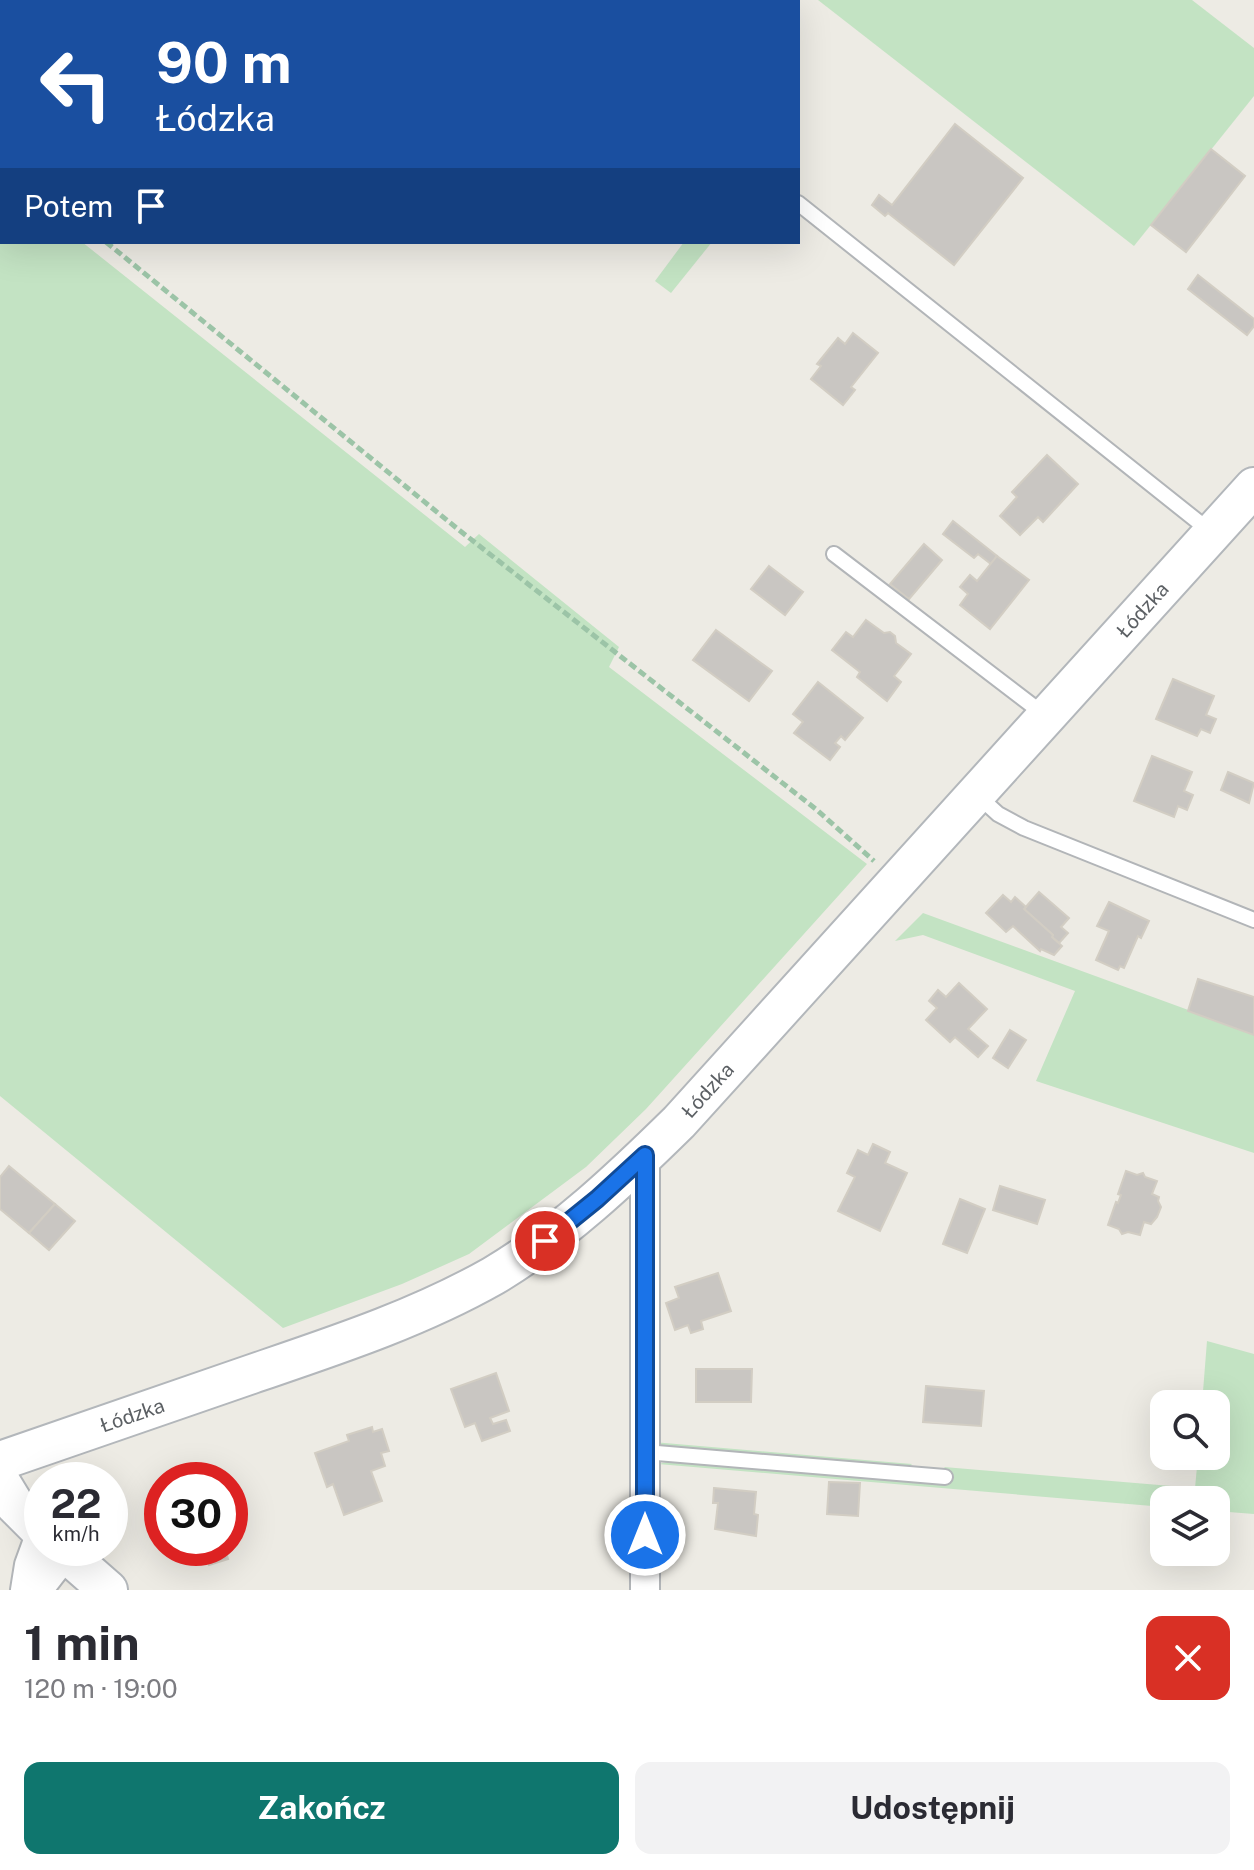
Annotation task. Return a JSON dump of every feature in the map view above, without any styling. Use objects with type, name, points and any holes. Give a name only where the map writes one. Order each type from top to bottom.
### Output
[{"type":"main road","name":"Łódzka","points":[[0,1461],[361,1337],[439,1304],[494,1275],[545,1241],[597,1199],[679,1122],[1254,487]]},
{"type":"main road","points":[[0,1481],[24,1514]]},
{"type":"main road","points":[[80,1566],[108,1590]]},
{"type":"street","points":[[645,1155],[645,1590]]},
{"type":"street","points":[[25,1590],[29,1566]]},
{"type":"street","points":[[38,1590],[45,1566]]},
{"type":"lane","points":[[800,205],[1213,533]]},
{"type":"lane","points":[[834,554],[1046,716]]},
{"type":"lane","points":[[976,794],[998,814],[1024,828],[1254,920]]},
{"type":"lane","points":[[645,1452],[945,1477]]},
{"type":"path","points":[[108,244],[459,530],[827,819],[895,883]]},
{"type":"green space","points":[[818,0],[1192,0],[1254,48],[1254,96],[1134,246]]},
{"type":"green space","points":[[0,244],[85,244],[465,547],[479,534],[619,647],[609,667],[867,864],[646,1109],[586,1167],[469,1254],[402,1284],[283,1328],[0,1096]]},
{"type":"green space","points":[[683,244],[710,244],[671,293],[655,281]]},
{"type":"green space","points":[[923,913],[1254,1034],[1254,1153],[1036,1081],[1075,991],[923,935],[895,941]]},
{"type":"green space","points":[[1207,1341],[1254,1354],[1254,1514],[1230,1512],[1230,1486],[1195,1486],[1197,1470],[1230,1470],[1230,1390],[1203,1390]]},
{"type":"green space","points":[[653,1442],[912,1464],[908,1468],[665,1448]]},
{"type":"green space","points":[[672,1461],[948,1471],[944,1467],[1171,1486],[1150,1486],[1150,1506],[658,1464]]},
{"type":"building","points":[[955,124],[1023,178],[954,265],[888,213],[885,216],[872,205],[879,195],[892,205]]},
{"type":"building","points":[[1211,149],[1245,176],[1186,252],[1151,225]]},
{"type":"building","points":[[1198,275],[1254,319],[1254,326],[1247,335],[1188,289]]},
{"type":"building","points":[[853,333],[878,353],[851,387],[855,390],[843,405],[811,379],[821,366],[817,364],[838,338],[845,344]]},
{"type":"building","points":[[1047,455],[1078,484],[1043,522],[1038,517],[1020,535],[1000,516],[1017,497],[1012,492]]},
{"type":"building","points":[[953,521],[997,556],[991,564],[978,554],[974,558],[943,534]]},
{"type":"building","points":[[924,544],[942,560],[909,599],[890,584]]},
{"type":"building","points":[[997,556],[1029,580],[990,629],[960,605],[968,594],[960,587],[970,575],[977,581]]},
{"type":"building","points":[[769,566],[803,592],[785,615],[751,589]]},
{"type":"building","points":[[866,620],[884,633],[890,632],[895,636],[896,643],[911,654],[894,676],[901,682],[887,701],[857,677],[860,672],[832,650],[846,632],[853,637]]},
{"type":"building","points":[[716,630],[772,671],[749,701],[693,660]]},
{"type":"building","points":[[1173,679],[1214,696],[1206,715],[1216,719],[1210,733],[1201,729],[1197,736],[1156,719]]},
{"type":"building","points":[[818,682],[863,718],[845,740],[841,736],[835,743],[840,747],[830,760],[794,733],[803,722],[793,714]]},
{"type":"building","points":[[1152,756],[1192,772],[1184,791],[1193,795],[1187,810],[1178,806],[1174,817],[1134,801]]},
{"type":"building","points":[[1228,772],[1254,783],[1249,803],[1221,790]]},
{"type":"building","points":[[1039,892],[1069,918],[1061,927],[1068,933],[1059,943],[1024,909]]},
{"type":"building","points":[[1003,895],[1011,902],[1015,897],[1053,935],[1062,946],[1054,955],[1040,951],[1013,926],[1006,932],[986,913]]},
{"type":"building","points":[[1109,902],[1149,921],[1141,938],[1138,936],[1124,968],[1120,966],[1118,970],[1096,960],[1109,931],[1097,926]]},
{"type":"building","points":[[1198,979],[1254,997],[1254,1035],[1188,1011]]},
{"type":"building","points":[[959,983],[987,1009],[968,1029],[988,1046],[978,1057],[955,1037],[950,1042],[926,1020],[937,1008],[929,1001],[938,990],[946,997]]},
{"type":"building","points":[[1010,1030],[1026,1040],[1008,1068],[993,1058]]},
{"type":"building","points":[[873,1144],[890,1152],[885,1163],[907,1173],[880,1231],[838,1211],[855,1177],[847,1173],[858,1150],[868,1155]]},
{"type":"building","points":[[9,1166],[55,1204],[29,1233],[0,1209],[0,1177]]},
{"type":"building","points":[[1126,1171],[1137,1175],[1143,1173],[1145,1177],[1157,1181],[1152,1194],[1159,1197],[1161,1207],[1151,1224],[1144,1222],[1140,1235],[1122,1234],[1119,1229],[1108,1225],[1121,1195],[1118,1194]]},
{"type":"building","points":[[1000,1186],[1045,1200],[1037,1224],[993,1210]]},
{"type":"building","points":[[960,1199],[985,1209],[967,1253],[943,1244]]},
{"type":"building","points":[[55,1204],[75,1221],[49,1250],[29,1233]]},
{"type":"building","points":[[718,1273],[731,1311],[701,1321],[703,1329],[691,1333],[688,1325],[675,1330],[666,1303],[679,1298],[675,1287]]},
{"type":"building","points":[[696,1369],[752,1369],[751,1402],[696,1402]]},
{"type":"building","points":[[496,1373],[509,1411],[490,1418],[493,1424],[506,1420],[510,1431],[482,1441],[475,1423],[465,1427],[451,1389]]},
{"type":"building","points":[[926,1386],[984,1391],[981,1426],[923,1422]]},
{"type":"building","points":[[372,1427],[373,1432],[382,1429],[389,1451],[381,1453],[385,1466],[371,1471],[382,1501],[344,1515],[333,1484],[327,1487],[315,1453],[349,1441],[347,1435]]},
{"type":"building","points":[[829,1482],[860,1483],[858,1516],[827,1514]]},
{"type":"building","points":[[714,1488],[756,1492],[756,1536],[715,1529],[718,1503],[713,1503]]},
{"type":"route","points":[[545,1241],[645,1155],[645,1535]]}]
